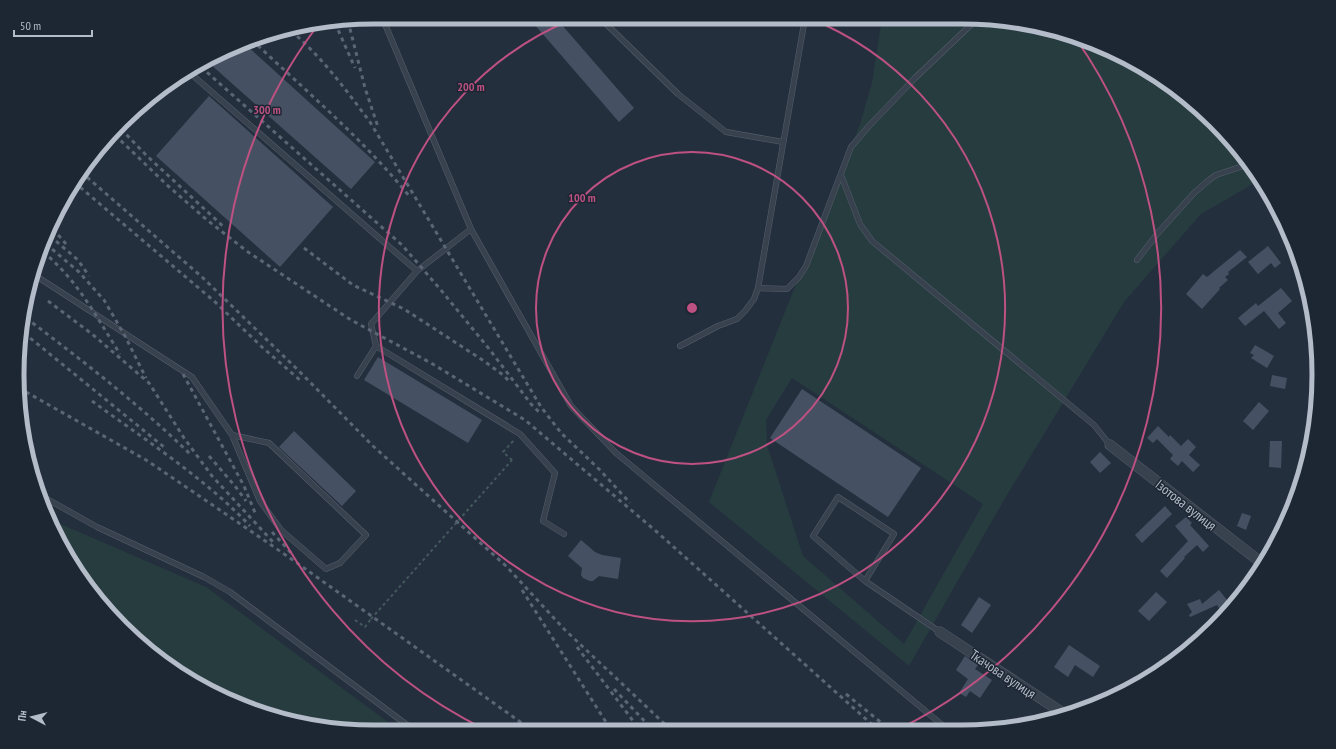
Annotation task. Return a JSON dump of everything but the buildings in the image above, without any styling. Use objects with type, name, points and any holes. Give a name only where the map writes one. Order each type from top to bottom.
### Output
[{"type":"street","name":"Ізотова вулиця","points":[[1110,445],[1258,560]]},
{"type":"street","name":"Ткачова вулиця","points":[[940,632],[1059,711]]},
{"type":"lane","points":[[385,24],[471,229],[571,406],[611,448],[942,725]]},
{"type":"lane","points":[[606,24],[678,94],[726,132],[783,142]]},
{"type":"lane","points":[[680,346],[718,326],[737,319],[754,299],[758,288],[804,24]]},
{"type":"lane","points":[[758,288],[787,289],[799,278],[806,266],[851,147],[915,78],[971,24]]},
{"type":"lane","points":[[192,75],[417,271]]},
{"type":"lane","points":[[1137,260],[1157,234],[1194,193],[1216,175],[1243,166]]},
{"type":"lane","points":[[840,175],[860,224],[872,242],[1094,425],[1110,445]]},
{"type":"lane","points":[[357,376],[376,346],[371,324],[417,271],[471,229]]},
{"type":"lane","points":[[38,277],[192,377],[232,435],[260,501],[281,530],[326,569],[340,563],[366,535],[269,443],[232,435]]},
{"type":"lane","points":[[376,346],[520,434],[555,474],[542,521],[564,534]]},
{"type":"lane","points":[[865,581],[894,534],[838,497],[813,536],[865,581],[940,632]]},
{"type":"lane","points":[[48,500],[97,527],[204,577],[230,592],[407,725]]},
{"type":"path","points":[[355,620],[365,627],[512,460],[503,452],[520,434]]},
{"type":"green space","points":[[881,24],[962,24],[1007,27],[1052,36],[1074,43],[1117,60],[1137,71],[1175,96],[1193,111],[1225,143],[1240,161],[1255,183],[1201,214],[1124,302],[1004,500],[909,666],[709,502],[860,124],[872,83]],"holes":[[[792,378],[983,504],[904,644],[803,556],[767,445],[766,420]]]},
{"type":"green space","points":[[57,522],[206,587],[392,725],[329,722],[284,713],[240,698],[199,678],[161,653],[143,638],[111,606],[83,569]]},
{"type":"railway","points":[[349,25],[365,88],[378,127]]},
{"type":"railway","points":[[336,26],[355,68]]},
{"type":"railway","points":[[294,34],[313,52],[343,86],[370,122],[541,407],[562,434],[600,470],[630,503]]},
{"type":"railway","points":[[257,45],[354,135],[410,197]]},
{"type":"railway","points":[[203,69],[402,245],[440,289],[490,350],[531,404],[540,413]]},
{"type":"railway","points":[[123,131],[147,156],[225,228]]},
{"type":"railway","points":[[117,137],[167,185],[207,220],[248,252],[351,320],[431,363],[525,420],[657,532],[873,725]]},
{"type":"railway","points":[[86,176],[202,277],[299,371],[373,446],[506,566],[564,629],[666,725]]},
{"type":"railway","points":[[79,186],[214,301],[263,348],[301,381]]},
{"type":"railway","points":[[55,231],[66,244]]},
{"type":"railway","points":[[52,238],[78,260],[89,276]]},
{"type":"railway","points":[[49,246],[79,272],[104,300],[125,336],[146,378]]},
{"type":"railway","points":[[304,248],[353,285],[404,309],[484,361],[509,381]]},
{"type":"railway","points":[[46,254],[66,274],[86,300],[120,354]]},
{"type":"railway","points":[[48,301],[92,334],[149,383],[184,438],[212,476],[273,542]]},
{"type":"railway","points":[[29,320],[90,367],[131,401],[191,455]]},
{"type":"railway","points":[[26,335],[164,447]]},
{"type":"railway","points":[[183,374],[244,486],[256,515]]},
{"type":"railway","points":[[25,391],[146,460],[290,558],[525,725]]},
{"type":"railway","points":[[92,401],[194,476],[214,492],[250,526]]},
{"type":"railway","points":[[209,456],[246,501]]},
{"type":"railway","points":[[272,532],[292,554]]},
{"type":"railway","points":[[522,590],[608,725]]},
{"type":"railway","points":[[577,647],[636,725]]},
{"type":"railway","points":[[614,689],[648,725]]},
{"type":"railway","points":[[846,694],[884,725]]}]
